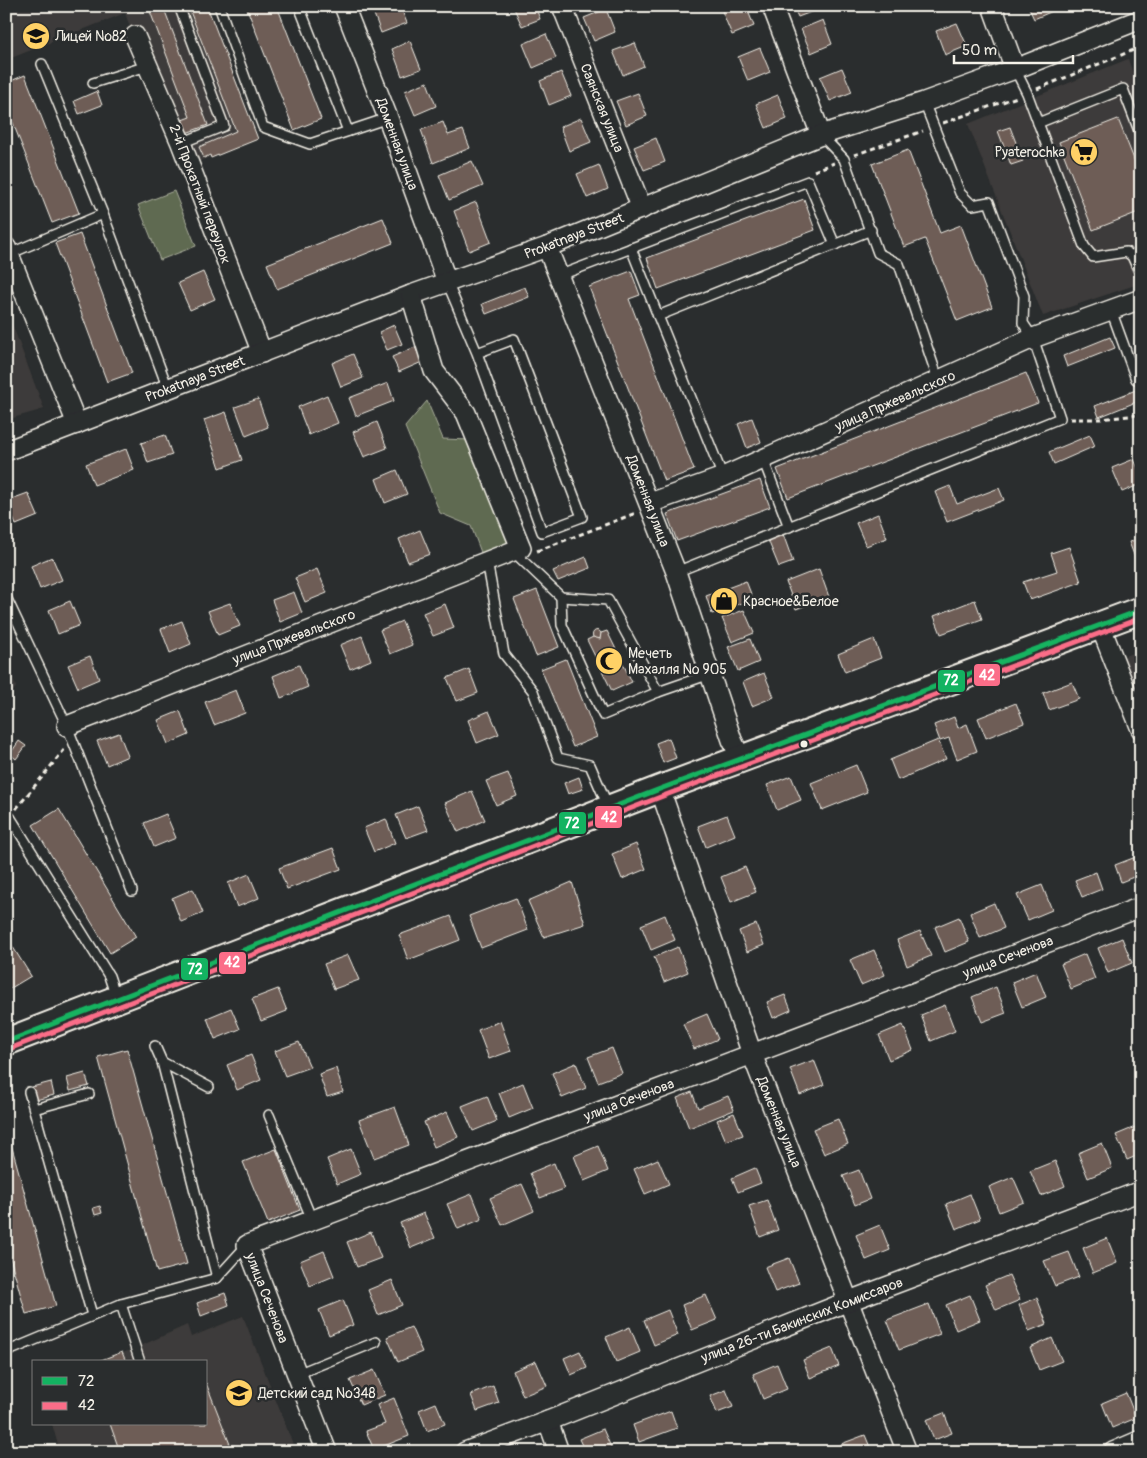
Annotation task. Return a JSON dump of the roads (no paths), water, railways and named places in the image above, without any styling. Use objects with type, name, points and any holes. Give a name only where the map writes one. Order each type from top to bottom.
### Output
[{"type":"main road","points":[[6,1042],[660,789],[1141,610]]},
{"type":"street","name":"Доменная улица","points":[[344,6],[388,118],[447,282]]},
{"type":"street","name":"Саянская улица","points":[[562,6],[642,209]]},
{"type":"street","points":[[772,6],[821,135]]},
{"type":"street","points":[[992,6],[1016,69]]},
{"type":"street","name":"Prokatnaya Street","points":[[6,451],[411,295],[547,247],[821,135],[924,102],[1016,69],[1141,19]]},
{"type":"street","name":"2-й Прокатный переулок","points":[[135,36],[181,143],[262,353]]},
{"type":"street","name":"Доменная улица","points":[[547,247],[676,572],[741,760]]},
{"type":"street","points":[[8,250],[77,424]]},
{"type":"street","points":[[411,295],[434,371],[466,413],[520,553]]},
{"type":"street","name":"улица Пржевальского","points":[[650,505],[723,477],[939,382],[1033,338],[1141,299]]},
{"type":"street","name":"улица Пржевальского","points":[[70,733],[487,562],[520,553]]},
{"type":"street","points":[[1100,625],[1141,729]]},
{"type":"street","name":"Доменная улица","points":[[660,789],[752,1054],[907,1452]]},
{"type":"street","name":"улица Сеченова","points":[[297,1374],[247,1245],[1141,907]]},
{"type":"street","name":"улица 26-ти Бакинских Комиссаров","points":[[465,1452],[548,1421],[849,1301],[1141,1191]]},
{"type":"street","points":[[297,1374],[328,1452]]},
{"type":"street","points":[[548,1421],[559,1452]]},
{"type":"street","points":[[1113,1452],[1141,1440]]},
{"type":"lane","points":[[179,6],[224,126],[181,143]]},
{"type":"lane","points":[[219,6],[262,127],[310,144],[388,118]]},
{"type":"lane","points":[[299,6],[348,131]]},
{"type":"lane","points":[[42,64],[103,214],[168,390]]},
{"type":"lane","points":[[93,83],[147,66]]},
{"type":"lane","points":[[1016,69],[1084,246],[1094,257],[1126,252],[1132,256],[1141,276]]},
{"type":"lane","points":[[1038,123],[1123,89],[1141,136]]},
{"type":"lane","points":[[676,572],[1060,418],[1033,338],[1023,323],[1024,296],[989,202],[972,205],[960,193],[924,102]]},
{"type":"lane","points":[[821,135],[844,159],[878,253],[899,264],[939,382]]},
{"type":"lane","points":[[558,276],[808,181],[836,245]]},
{"type":"lane","points":[[8,250],[103,214]]},
{"type":"lane","points":[[658,316],[871,230]]},
{"type":"lane","points":[[631,248],[723,477]]},
{"type":"lane","points":[[1132,256],[1141,251]]},
{"type":"lane","points":[[447,282],[478,353],[542,532],[582,517],[514,338],[478,353]]},
{"type":"lane","points":[[1111,310],[1136,379]]},
{"type":"lane","points":[[763,459],[789,526]]},
{"type":"lane","points":[[520,553],[562,597],[608,600],[658,692]]},
{"type":"lane","points":[[487,562],[504,654],[533,691],[558,758],[590,765],[609,809]]},
{"type":"lane","points":[[6,597],[70,733],[132,891]]},
{"type":"lane","points":[[562,597],[562,625],[603,715],[658,692],[710,674]]},
{"type":"lane","points":[[10,817],[109,976],[117,999]]},
{"type":"lane","points":[[155,1046],[162,1062],[217,1278]]},
{"type":"lane","points":[[162,1062],[209,1087]]},
{"type":"lane","points":[[29,1092],[92,1315]]},
{"type":"lane","points":[[34,1109],[89,1094]]},
{"type":"lane","points":[[269,1115],[312,1220]]},
{"type":"lane","points":[[6,1352],[121,1304],[217,1278],[247,1245]]},
{"type":"lane","points":[[121,1304],[139,1360]]},
{"type":"lane","points":[[297,1374],[376,1342]]},
{"type":"place","name":"Лицей №82","points":[[36,36]]},
{"type":"place","name":"Pyaterochka","points":[[1084,152]]},
{"type":"place","name":"Красное&Белое","points":[[724,601]]},
{"type":"place","name":"Мечеть Махалля № 905","points":[[609,661]]},
{"type":"place","name":"Детский сад №348","points":[[239,1393]]}]
